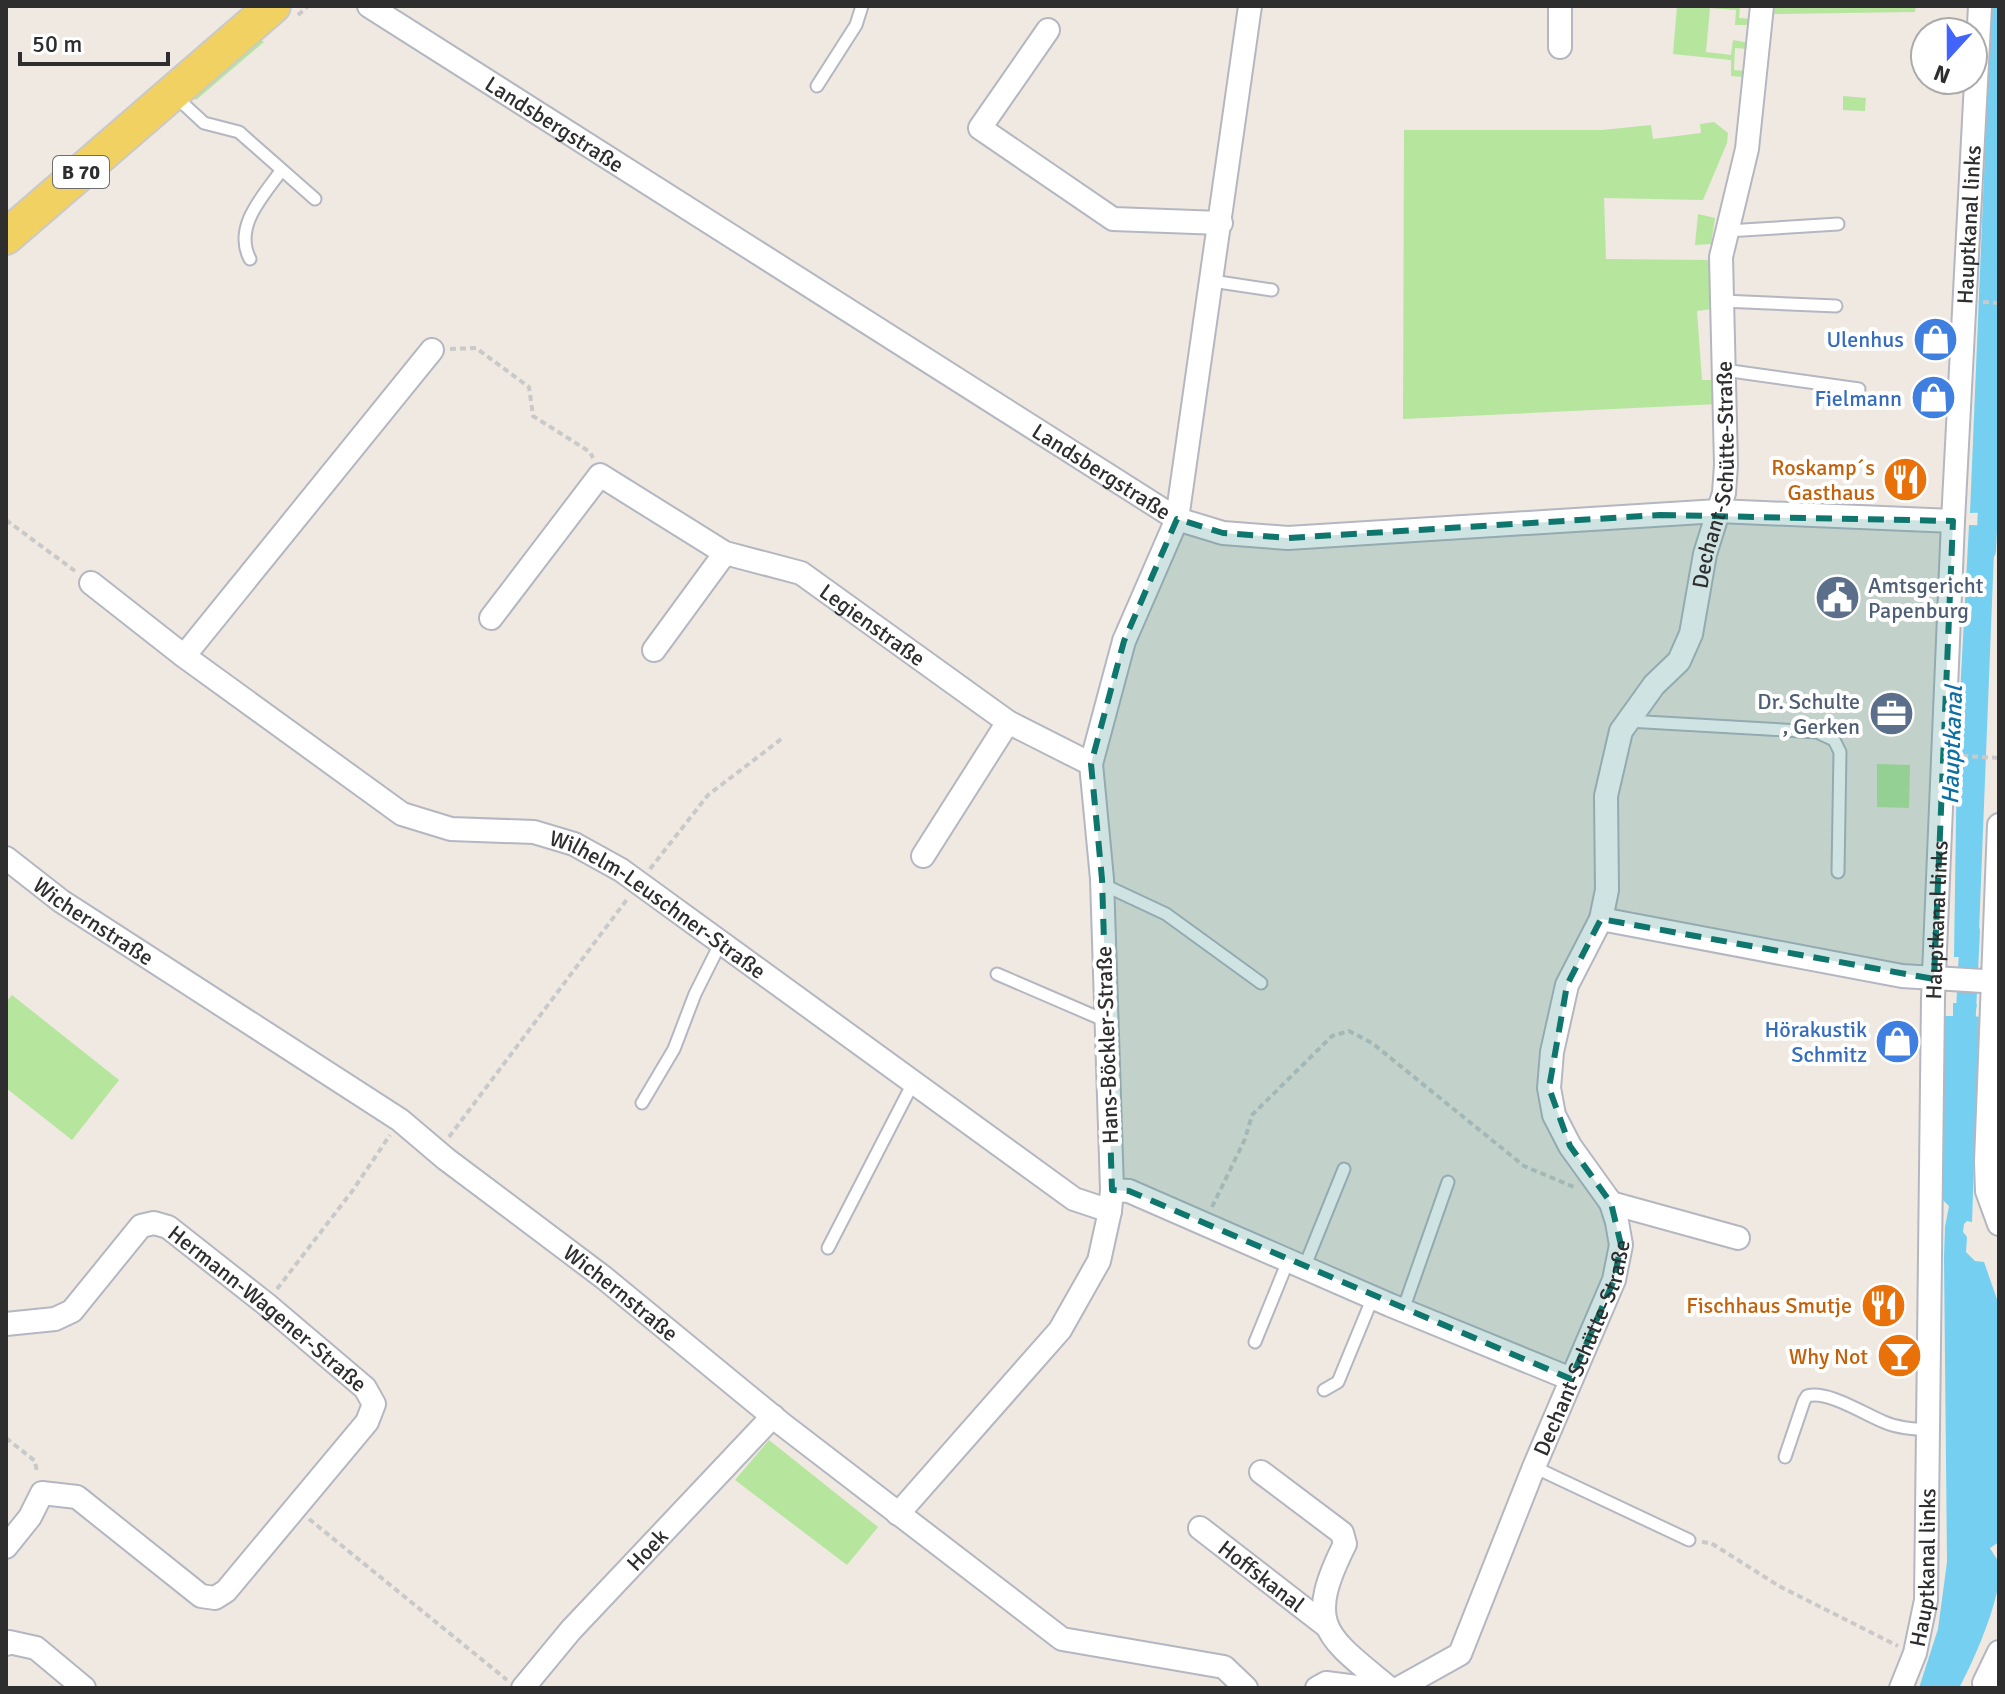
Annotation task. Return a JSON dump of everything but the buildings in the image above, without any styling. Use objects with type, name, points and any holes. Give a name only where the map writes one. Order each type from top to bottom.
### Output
[{"type":"main road","name":"B 70","points":[[6,237],[273,6]]},
{"type":"street","name":"Landsbergstraße","points":[[369,6],[1177,519],[1223,533],[1288,538],[1718,511],[1953,521]]},
{"type":"street","name":"Hans-Böckler-Straße","points":[[898,1514],[1060,1330],[1099,1261],[1111,1200],[1102,884],[1091,764],[1124,641],[1177,519],[1250,6]]},
{"type":"street","points":[[1560,6],[1560,47]]},
{"type":"street","name":"Dechant-Schütte-Straße","points":[[1399,1688],[1460,1654],[1534,1467],[1614,1280],[1621,1245],[1611,1203],[1570,1146],[1554,1115],[1549,1088],[1552,1052],[1567,985],[1601,919],[1607,890],[1606,796],[1621,731],[1654,685],[1679,661],[1691,634],[1705,554],[1724,493],[1721,257],[1747,149],[1762,6]]},
{"type":"street","name":"Hauptkanal links","points":[[1901,1688],[1915,1653],[1926,1600],[1928,1430],[1944,980],[1953,521],[1980,6]]},
{"type":"street","points":[[1048,30],[980,128],[1113,219],[1221,223]]},
{"type":"street","points":[[184,656],[432,350]]},
{"type":"street","points":[[491,618],[600,475]]},
{"type":"street","name":"Legienstraße","points":[[600,475],[725,553],[801,573],[1008,722],[1091,764]]},
{"type":"street","points":[[654,650],[725,553]]},
{"type":"street","name":"Wilhelm-Leuschner-Straße","points":[[91,583],[184,656],[402,814],[451,829],[534,832],[574,844],[621,870],[1074,1199],[1111,1200],[1129,1191],[1571,1379]]},
{"type":"street","points":[[923,856],[1008,722]]},
{"type":"street","points":[[1999,825],[1990,982],[1986,1162],[1987,1191],[1999,1224]]},
{"type":"street","name":"Wichernstraße","points":[[6,858],[61,901],[400,1120],[603,1277],[898,1514],[1062,1639],[1224,1667],[1246,1688]]},
{"type":"street","points":[[1601,919],[1902,976],[1990,982]]},
{"type":"street","points":[[1611,1203],[1738,1238]]},
{"type":"street","name":"Hermann-Wagener-Straße","points":[[6,1324],[55,1319],[72,1311],[141,1226],[154,1223],[168,1227],[266,1304],[365,1388],[374,1404],[367,1422],[226,1591],[215,1598],[201,1596],[77,1497],[42,1493]]},
{"type":"street","name":"Hoek","points":[[516,1684],[773,1416]]},
{"type":"street","name":"Hoffskanal","points":[[1261,1472],[1342,1533],[1345,1544],[1327,1581],[1324,1624]]},
{"type":"street","points":[[6,1547],[30,1517],[42,1493]]},
{"type":"street","name":"Hoffskanal","points":[[1200,1528],[1324,1624],[1341,1648],[1389,1688]]},
{"type":"street","points":[[7,1638],[36,1648],[84,1688]]},
{"type":"street","points":[[1986,1686],[1999,1652]]},
{"type":"street","points":[[1317,1688],[1326,1683],[1365,1688]]},
{"type":"lane","points":[[817,86],[856,25],[862,6]]},
{"type":"lane","points":[[173,94],[204,123],[239,132],[315,199]]},
{"type":"lane","points":[[250,259],[245,249],[245,230],[252,211],[281,171]]},
{"type":"lane","points":[[1727,231],[1838,224]]},
{"type":"lane","points":[[1212,281],[1272,290]]},
{"type":"lane","points":[[1722,301],[1836,306]]},
{"type":"lane","points":[[1724,370],[1859,389]]},
{"type":"lane","points":[[1628,721],[1817,732],[1834,740],[1840,752],[1838,872]]},
{"type":"lane","points":[[1102,884],[1166,914],[1261,983]]},
{"type":"lane","points":[[642,1103],[674,1049],[695,994],[720,944]]},
{"type":"lane","points":[[997,974],[1106,1021]]},
{"type":"lane","points":[[828,1248],[913,1083]]},
{"type":"lane","points":[[1255,1342],[1344,1169]]},
{"type":"lane","points":[[1403,1310],[1448,1182]]},
{"type":"lane","points":[[1324,1390],[1338,1382],[1373,1297]]},
{"type":"lane","points":[[1785,1457],[1804,1401],[1814,1394],[1831,1398],[1886,1423],[1928,1430]]},
{"type":"lane","name":"Dechant-Schütte-Straße","points":[[1534,1467],[1689,1540]]},
{"type":"path","points":[[1979,302],[1999,303]]},
{"type":"path","points":[[432,350],[476,348],[529,387],[533,416],[590,452],[600,475]]},
{"type":"path","points":[[6,520],[91,583]]},
{"type":"path","points":[[438,1152],[708,795],[784,737]]},
{"type":"path","points":[[1957,756],[1999,758]]},
{"type":"path","points":[[1204,1224],[1245,1139],[1252,1115],[1332,1036],[1349,1031],[1372,1043],[1524,1166],[1611,1203]]},
{"type":"path","points":[[266,1304],[353,1190],[400,1120]]},
{"type":"path","points":[[6,1438],[35,1461],[42,1493]]},
{"type":"path","points":[[294,1508],[516,1684]]},
{"type":"path","points":[[1689,1540],[1711,1543],[1779,1586],[1915,1653]]},
{"type":"highlighted area","points":[[1660,515],[1953,521],[1934,979],[1601,919],[1567,985],[1549,1088],[1570,1146],[1611,1203],[1621,1245],[1614,1280],[1571,1379],[1129,1191],[1112,1190],[1102,879],[1091,764],[1124,641],[1177,519],[1223,533],[1288,538]]},
{"type":"green space","points":[[1677,6],[1740,6],[1739,18],[1752,19],[1746,25],[1735,25],[1736,10],[1710,8],[1706,52],[1731,55],[1733,40],[1750,43],[1749,49],[1735,48],[1734,70],[1748,71],[1743,77],[1731,76],[1731,60],[1673,54]]},
{"type":"green space","points":[[1775,6],[1916,6],[1915,12],[1774,14]]},
{"type":"green space","points":[[261,40],[264,42],[196,100],[193,96]]},
{"type":"green space","points":[[1843,96],[1866,98],[1865,111],[1843,110]]},
{"type":"green space","points":[[1714,122],[1728,133],[1727,143],[1703,200],[1604,198],[1606,259],[1711,260],[1712,309],[1697,311],[1702,380],[1718,380],[1718,404],[1403,419],[1404,130],[1602,130],[1651,125],[1653,139],[1701,133],[1700,124]]},
{"type":"green space","points":[[1698,214],[1715,218],[1711,244],[1695,245]]},
{"type":"green space","points":[[1877,764],[1910,765],[1909,808],[1877,807]]},
{"type":"green space","points":[[12,995],[119,1080],[72,1140],[6,1088],[6,1002]]},
{"type":"green space","points":[[769,1440],[878,1527],[847,1565],[735,1480]]},
{"type":"water","points":[[1991,6],[1999,6],[1998,512],[1970,513],[1989,96]]},
{"type":"water","points":[[1969,525],[1995,526],[1978,957],[1954,957],[1957,752]]},
{"type":"water","points":[[1953,1003],[1977,1004],[1975,1016],[1979,1017],[1972,1222],[1964,1224],[1963,1232],[1967,1237],[1966,1252],[1975,1261],[1984,1262],[1999,1305],[1999,1542],[1990,1548],[1998,1563],[1999,1577],[1986,1628],[1959,1688],[1919,1688],[1938,1629],[1947,1562],[1944,1257],[1949,1206],[1940,1197],[1945,1016],[1953,1016]]},
{"type":"waterway","name":"Hauptkanal","points":[[1986,551],[1989,487]]},
{"type":"waterway","name":"Hauptkanal","points":[[1965,1031],[1970,931]]},
{"type":"place","name":"Ulenhus","points":[[1935,339]]},
{"type":"place","name":"Fielmann","points":[[1933,398]]},
{"type":"place","name":"Roskamp´s Gasthaus","points":[[1906,480]]},
{"type":"place","name":"Amtsgericht Papenburg","points":[[1837,598]]},
{"type":"place","name":"Dr. Schulte , Gerken","points":[[1891,714]]},
{"type":"place","name":"Hörakustik Schmitz","points":[[1898,1042]]},
{"type":"place","name":"Fischhaus Smutje","points":[[1883,1305]]},
{"type":"place","name":"Why Not","points":[[1899,1356]]}]
